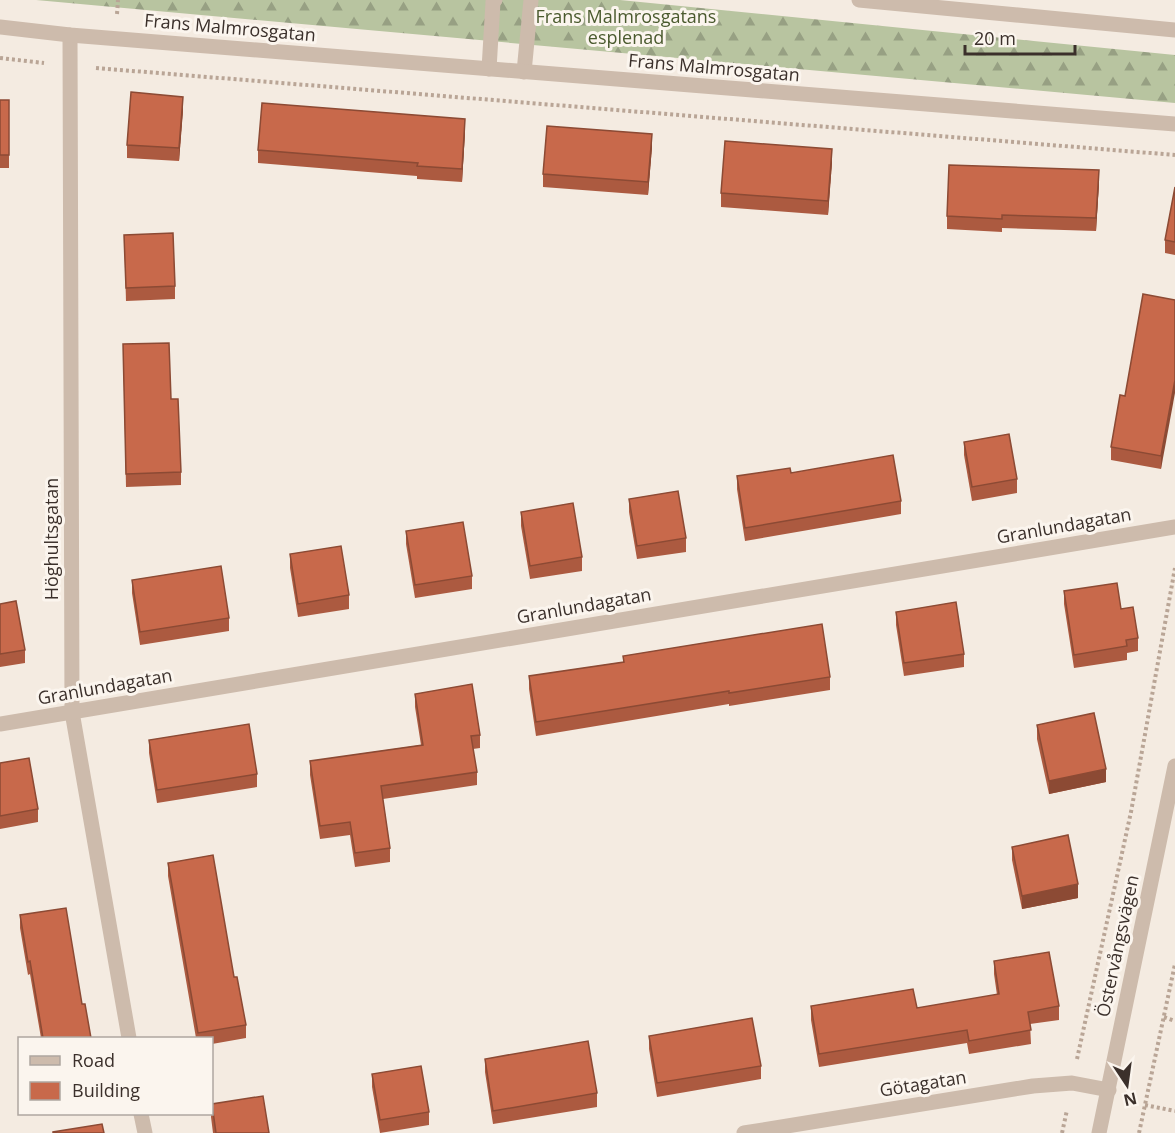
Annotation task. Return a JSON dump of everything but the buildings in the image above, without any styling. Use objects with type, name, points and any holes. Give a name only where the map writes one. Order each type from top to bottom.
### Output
[{"type":"street","points":[[489,69],[493,2],[495,0]]},
{"type":"street","points":[[524,72],[531,0]]},
{"type":"street","points":[[859,0],[1175,30]]},
{"type":"street","name":"Frans Malmrosgatan","points":[[0,27],[69,35],[1175,124]]},
{"type":"street","name":"Höghultsgatan","points":[[69,35],[72,712],[129,1037]]},
{"type":"street","name":"Granlundagatan","points":[[0,724],[1175,527]]},
{"type":"street","name":"Östervångsvägen","points":[[1099,1133],[1175,766]]},
{"type":"street","name":"Götagatan","points":[[744,1133],[1033,1086],[1072,1083],[1108,1090]]},
{"type":"street","points":[[141,1115],[145,1133]]},
{"type":"path","points":[[0,58],[69,66],[1175,155]]},
{"type":"path","points":[[1062,1133],[1131,812],[1175,568]]},
{"type":"path","points":[[1139,1133],[1175,964]]},
{"type":"path","points":[[1164,1017],[1175,1021]]},
{"type":"path","points":[[1145,1105],[1175,1111]]},
{"type":"green space","name":"Frans Malmrosgatans esplenad","points":[[36,0],[620,0],[1175,55],[1175,103]]}]
